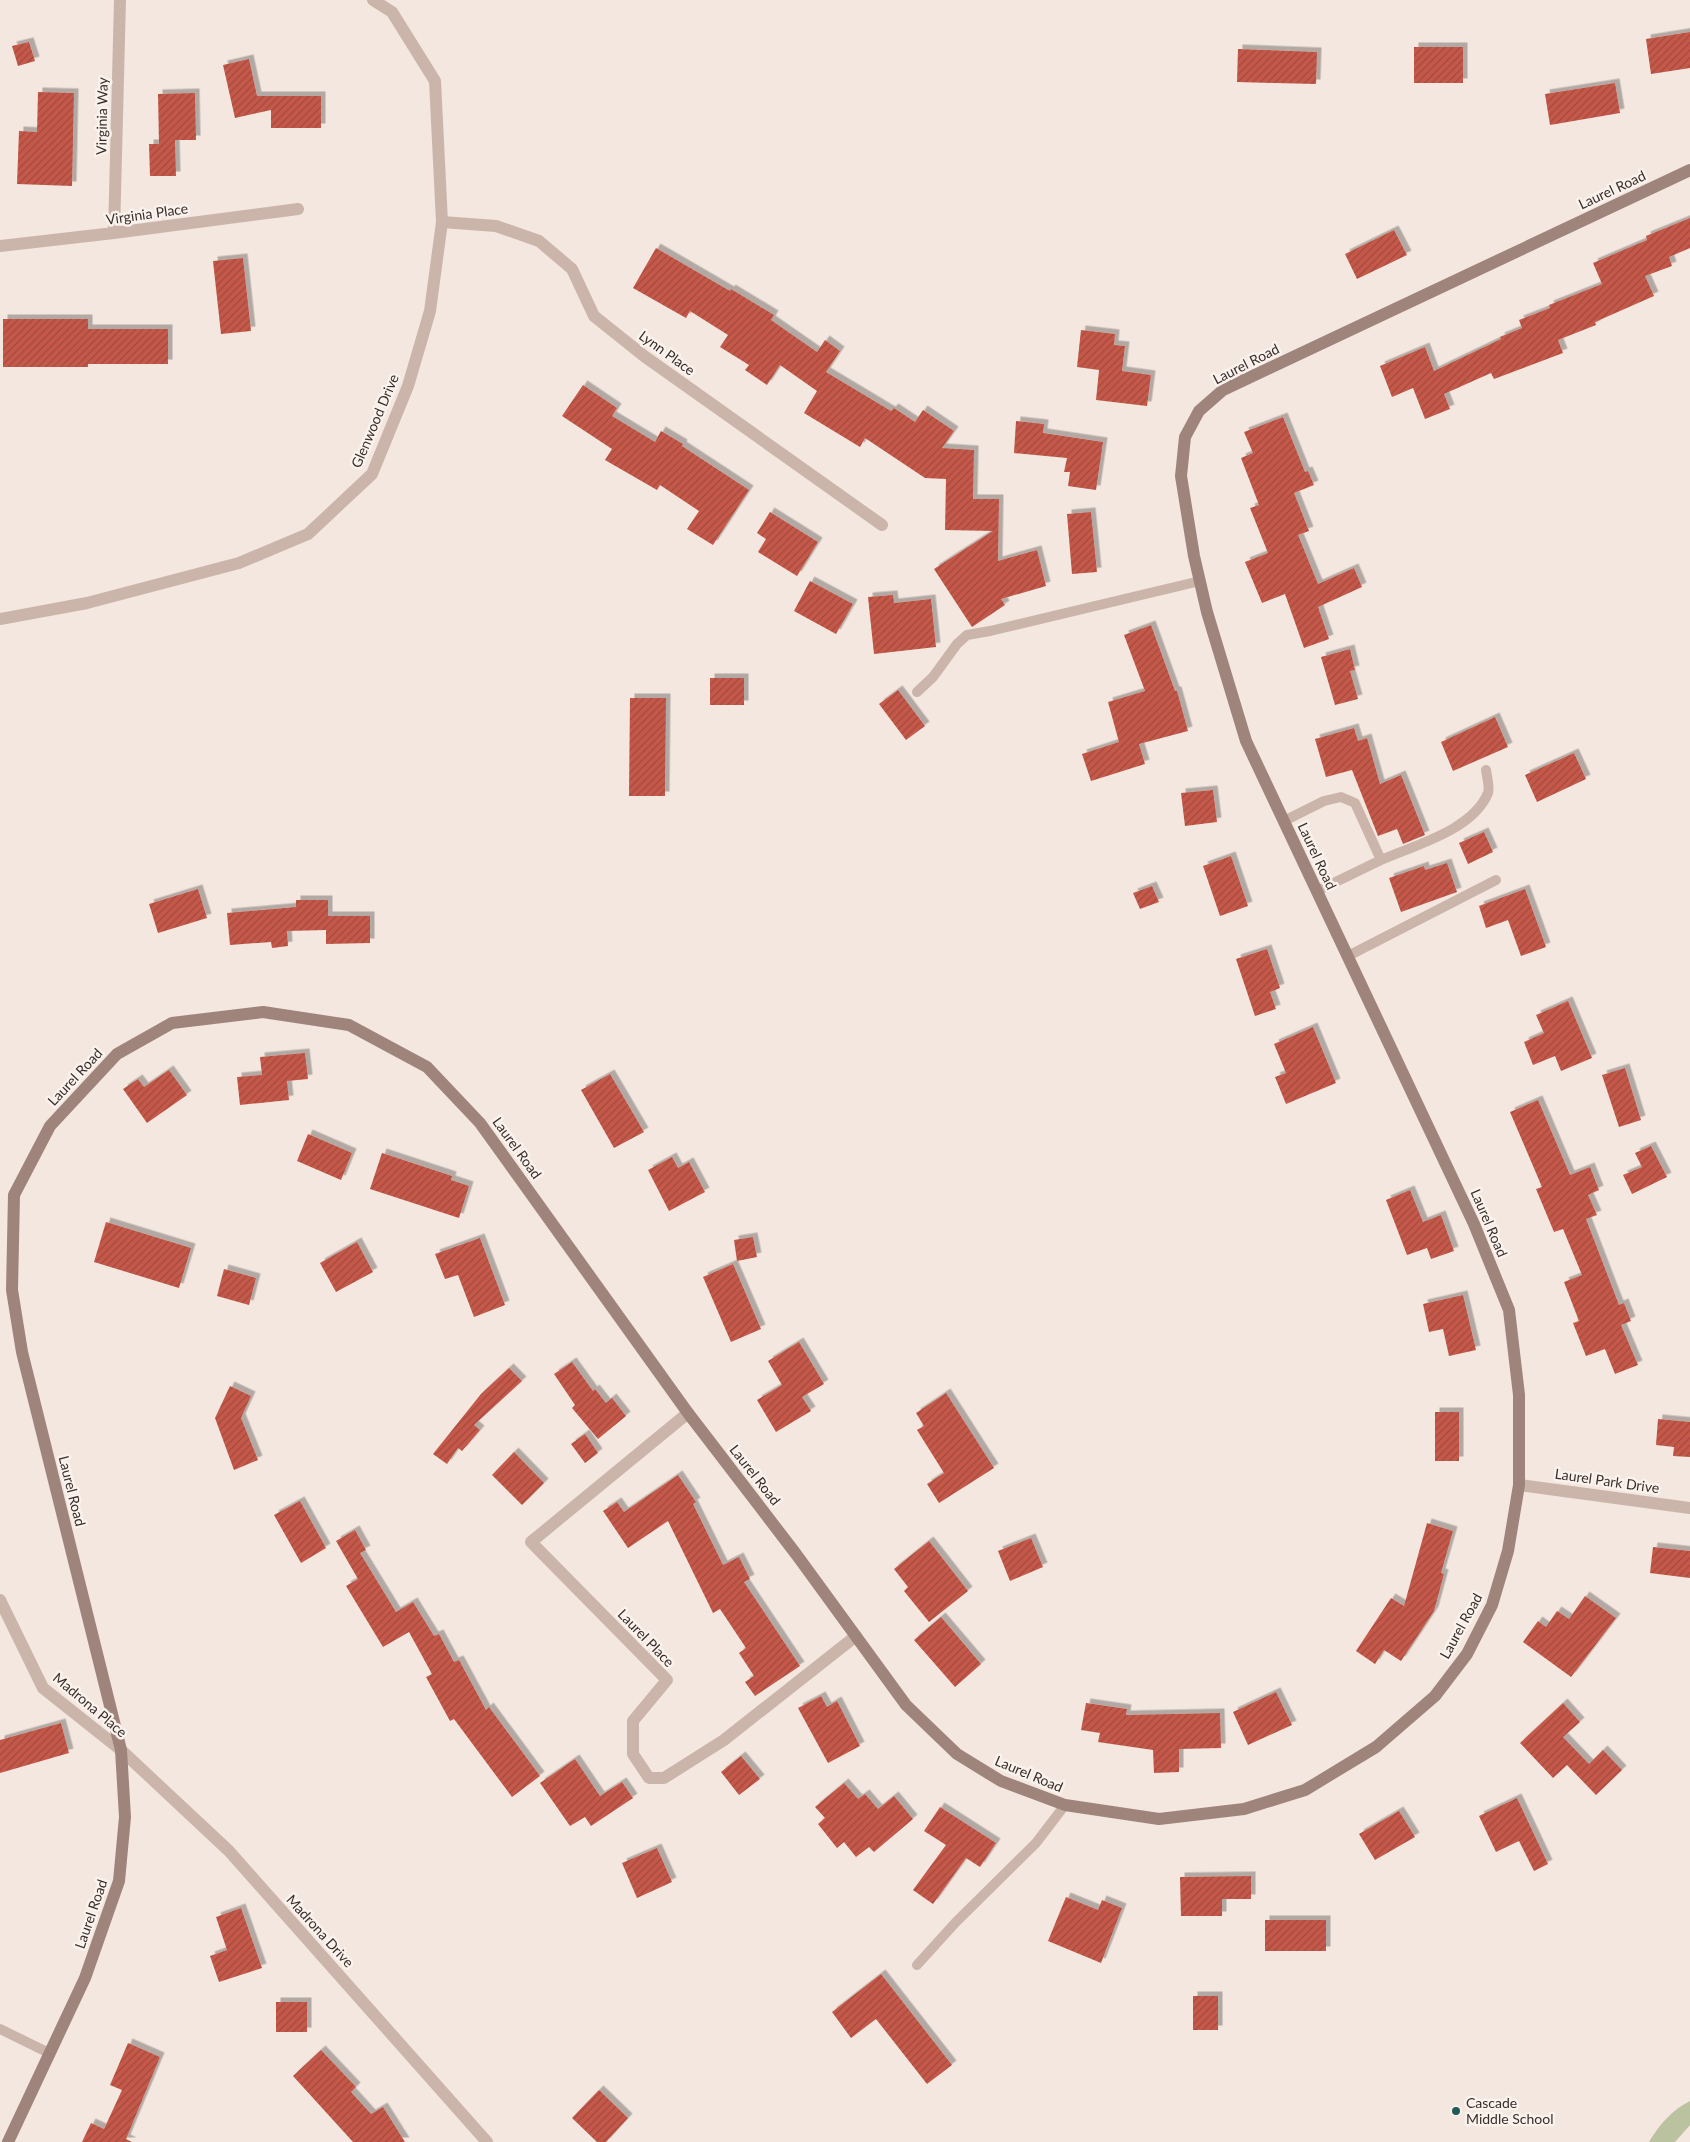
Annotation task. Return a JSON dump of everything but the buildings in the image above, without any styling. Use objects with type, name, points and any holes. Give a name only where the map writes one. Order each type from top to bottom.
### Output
[{"type":"street","name":"Virginia Way","points":[[114,233],[120,0]]},
{"type":"street","name":"Glenwood Drive","points":[[0,618],[86,604],[239,563],[308,534],[372,474],[408,386],[430,311],[442,222],[435,81],[392,12],[373,0]]},
{"type":"street","name":"Laurel Road","points":[[8,2142],[85,1978],[119,1881],[125,1817],[122,1750],[22,1352],[12,1290],[14,1195],[50,1126],[117,1054],[172,1023],[263,1012],[349,1025],[428,1067],[480,1123],[688,1413],[796,1554],[906,1705],[957,1754],[1001,1781],[1065,1805],[1159,1819],[1244,1809],[1305,1790],[1376,1747],[1436,1696],[1467,1654],[1492,1605],[1508,1551],[1519,1485],[1519,1396],[1509,1310],[1474,1224],[1246,741],[1208,612],[1194,556],[1181,476],[1185,437],[1199,411],[1223,390],[1690,170]]},
{"type":"street","name":"Virginia Place","points":[[0,246],[298,209]]},
{"type":"street","name":"Lynn Place","points":[[442,222],[496,226],[539,242],[572,269],[594,316],[644,356],[882,525]]},
{"type":"street","name":"Laurel Place","points":[[688,1413],[531,1542],[667,1680],[633,1720],[633,1754],[649,1778],[664,1778],[724,1740],[856,1636]]},
{"type":"street","name":"Laurel Park Drive","points":[[1519,1485],[1690,1508]]},
{"type":"street","name":"Madrona Place","points":[[0,1600],[43,1688],[122,1750]]},
{"type":"street","name":"Madrona Drive","points":[[122,1750],[229,1851],[487,2142]]},
{"type":"lane","points":[[917,692],[933,676],[957,644],[967,635],[1200,581]]},
{"type":"lane","points":[[1317,891],[1381,860],[1462,825],[1477,811],[1489,792],[1486,770]]},
{"type":"lane","points":[[1284,821],[1324,801],[1341,796],[1355,803],[1381,860]]},
{"type":"lane","points":[[1348,956],[1496,880]]},
{"type":"lane","points":[[917,1965],[956,1922],[1036,1842],[1065,1805]]},
{"type":"lane","points":[[0,2029],[49,2053]]},
{"type":"green space","points":[[1690,2101],[1690,2125],[1675,2142],[1649,2142],[1666,2118]]},
{"type":"place","name":"Cascade Middle School","points":[[1456,2111]]}]
